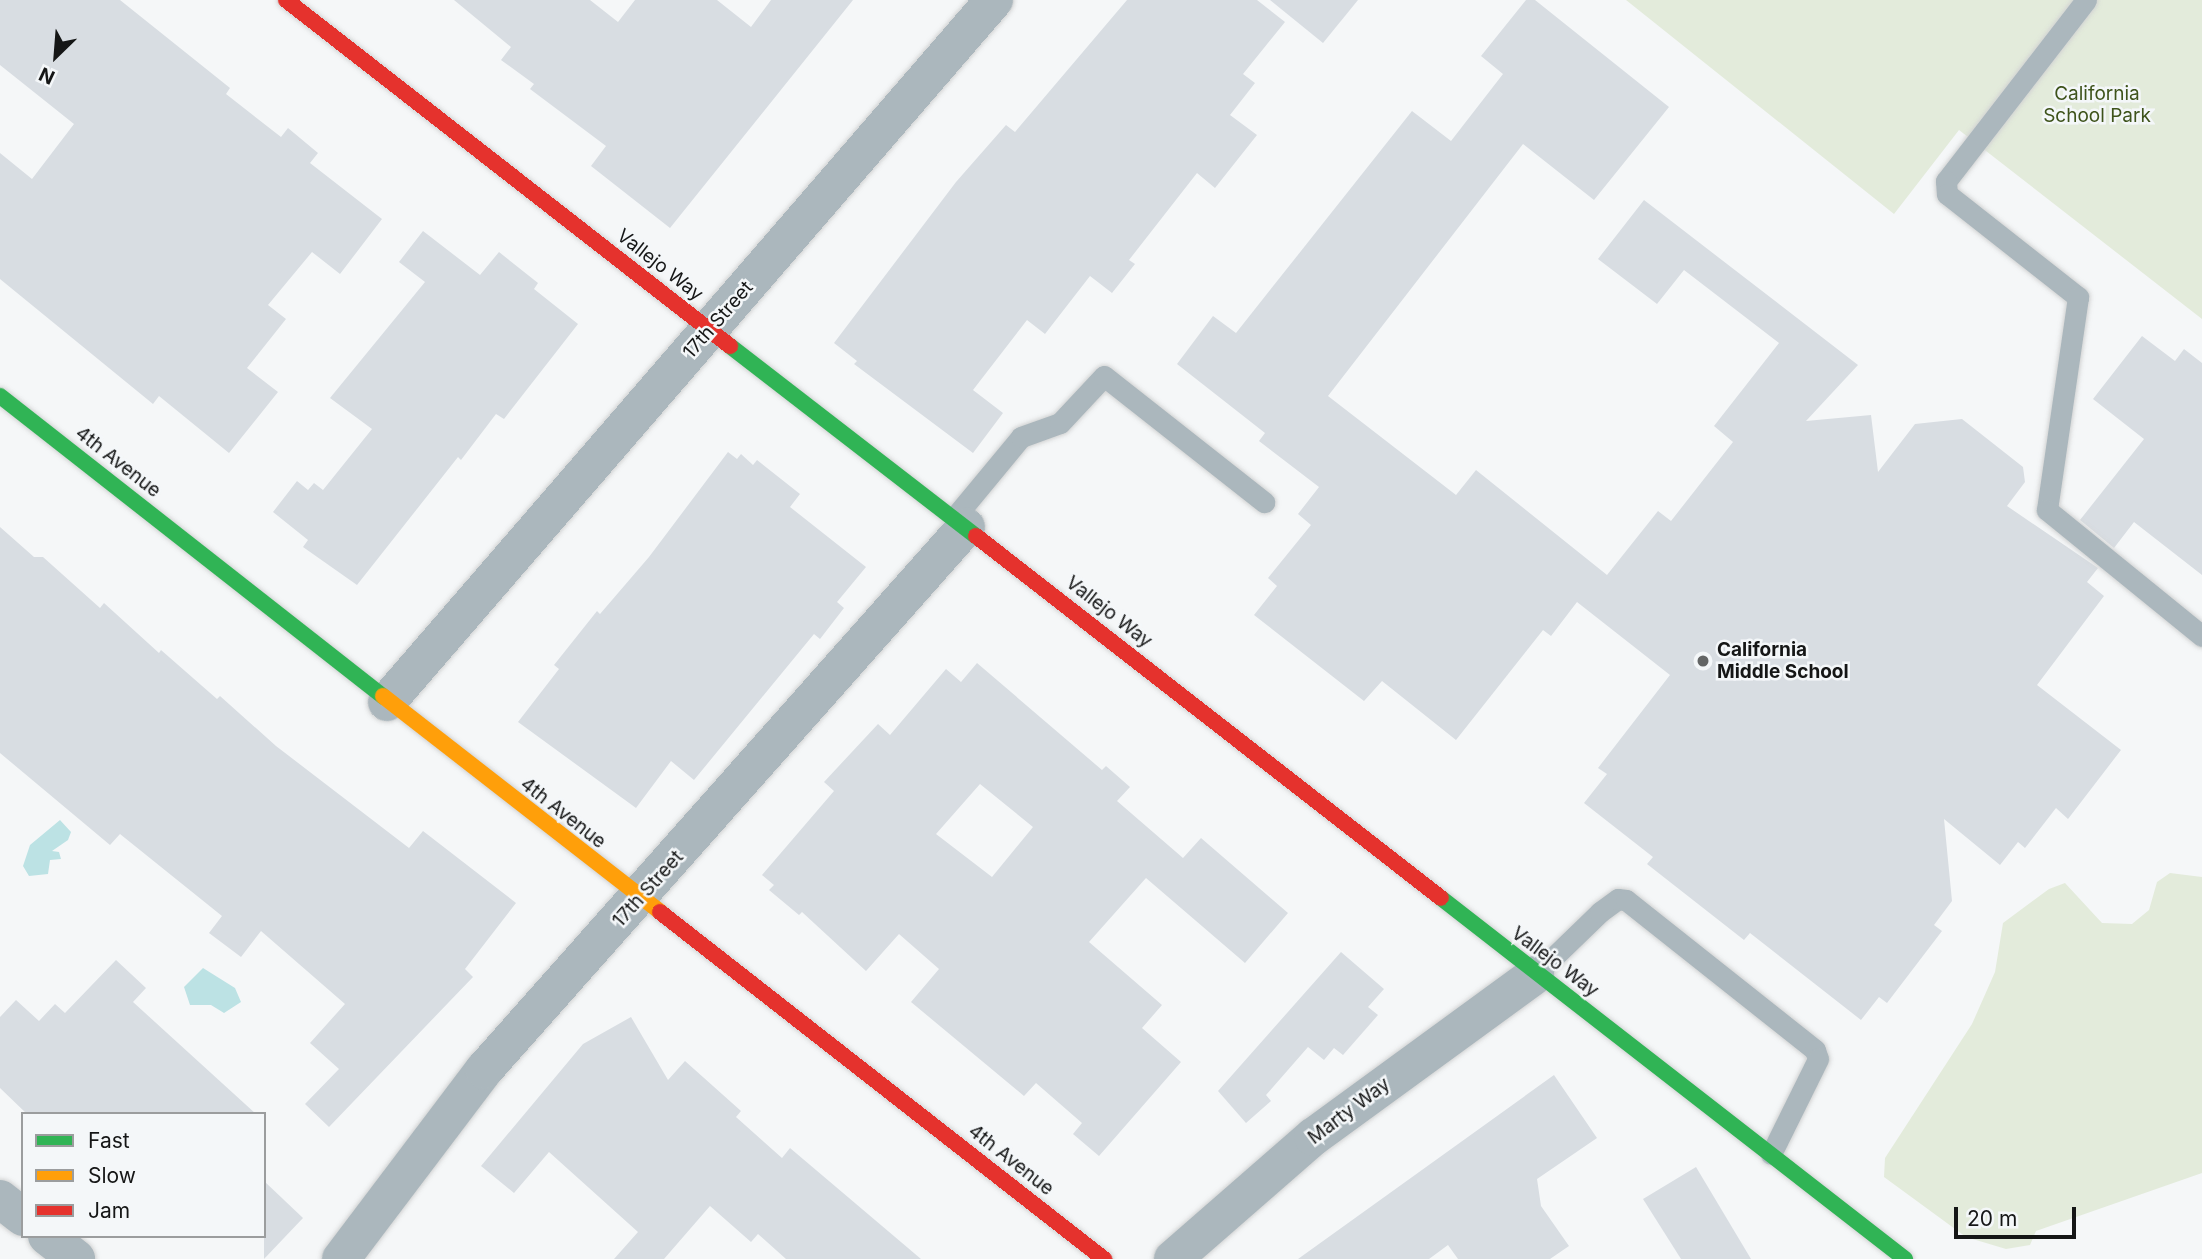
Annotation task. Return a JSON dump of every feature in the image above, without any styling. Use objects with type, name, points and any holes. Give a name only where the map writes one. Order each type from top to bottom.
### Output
[{"type":"street","name":"Vallejo Way","points":[[286,0],[960,523],[1535,975],[1905,1259]]},
{"type":"street","name":"17th Street","points":[[387,702],[994,0]]},
{"type":"street","name":"4th Avenue","points":[[0,396],[387,702],[1104,1259]]},
{"type":"street","name":"17th Street","points":[[341,1259],[484,1070],[640,898],[960,523]]},
{"type":"street","name":"Marty Way","points":[[1173,1259],[1304,1144],[1535,975]]},
{"type":"street","points":[[0,1199],[21,1215]]},
{"type":"street","points":[[50,1238],[76,1259]]},
{"type":"lane","points":[[2086,0],[1946,181],[1947,194],[2078,297],[2047,510],[2202,636]]},
{"type":"lane","points":[[960,523],[1021,437],[1060,423],[1104,376],[1264,502]]},
{"type":"lane","points":[[1535,975],[1600,912],[1618,898],[1626,900],[1815,1050],[1818,1059],[1771,1154]]},
{"type":"green space","name":"California School Park","points":[[1626,0],[2202,0],[2202,319],[1959,130],[1894,214]]},
{"type":"green space","points":[[2170,873],[2202,877],[2202,1173],[2036,1231],[2030,1245],[2006,1249],[1966,1237],[1884,1177],[1885,1158],[1972,1024],[1995,972],[2003,923],[2049,889],[2065,883],[2102,923],[2132,924],[2149,910],[2157,882]]},
{"type":"water","points":[[60,820],[71,832],[68,840],[52,851],[59,852],[61,859],[50,860],[48,874],[29,876],[23,866],[30,845]]},
{"type":"water","points":[[203,968],[235,988],[241,1002],[224,1013],[211,1005],[190,1005],[184,987]]},
{"type":"building","points":[[0,0],[120,0],[230,88],[226,94],[281,137],[288,128],[318,153],[310,163],[382,219],[340,274],[312,252],[268,305],[286,319],[247,368],[278,392],[229,453],[159,396],[153,404],[0,279],[0,153],[32,179],[74,124],[0,65]]},
{"type":"building","points":[[454,0],[590,0],[618,22],[635,0],[717,0],[751,27],[771,0],[853,0],[670,228],[591,166],[606,146],[530,89],[534,84],[501,60],[511,47]]},
{"type":"building","points":[[1127,0],[1257,0],[1285,22],[1243,74],[1255,83],[1230,115],[1257,135],[1215,188],[1197,173],[1129,260],[1135,264],[1112,293],[1090,276],[1045,334],[1027,320],[973,390],[1003,413],[973,453],[854,364],[857,361],[834,343],[956,182],[1006,125],[1015,132]]},
{"type":"building","points":[[1270,0],[1358,0],[1323,43]]},
{"type":"building","points":[[1526,0],[1535,0],[1669,107],[1594,200],[1523,144],[1328,396],[1456,495],[1476,470],[1607,575],[1658,511],[1671,521],[1733,442],[1714,426],[1779,343],[1684,270],[1657,304],[1598,259],[1644,200],[1858,365],[1806,421],[1871,415],[1878,472],[1915,424],[1962,419],[2023,467],[2025,482],[2007,506],[2098,568],[2087,582],[2104,596],[2037,685],[2121,750],[2068,819],[2056,808],[2025,848],[2018,842],[2000,865],[1944,819],[1952,901],[1934,925],[1942,931],[1887,1003],[1879,997],[1861,1020],[1750,933],[1744,940],[1647,864],[1653,857],[1584,803],[1607,774],[1598,768],[1670,675],[1577,602],[1551,636],[1543,630],[1456,740],[1382,681],[1364,701],[1254,615],[1277,586],[1268,578],[1311,525],[1298,514],[1319,487],[1259,441],[1265,433],[1177,364],[1213,316],[1236,333],[1412,111],[1451,141],[1503,74],[1481,56]]},
{"type":"building","points":[[423,231],[480,275],[499,252],[538,283],[534,289],[578,324],[504,419],[496,414],[461,460],[458,457],[357,585],[303,547],[308,540],[273,512],[297,481],[308,490],[314,483],[323,490],[372,429],[330,398],[425,282],[399,262]]},
{"type":"building","points":[[2142,336],[2175,361],[2184,349],[2202,363],[2202,575],[2134,522],[2114,548],[2080,520],[2144,439],[2093,399]]},
{"type":"building","points":[[728,452],[737,459],[741,454],[753,465],[757,460],[800,494],[790,507],[866,567],[837,602],[844,608],[820,639],[814,634],[694,780],[671,761],[636,808],[518,722],[559,669],[554,665],[597,611],[600,614],[649,557]]},
{"type":"building","points":[[0,527],[34,557],[43,557],[100,608],[104,603],[159,653],[161,650],[217,699],[220,696],[276,746],[409,848],[423,831],[516,903],[465,969],[473,977],[329,1127],[305,1104],[339,1069],[310,1043],[345,1004],[261,931],[241,957],[209,933],[222,916],[120,834],[110,845],[0,753]]},
{"type":"building","points":[[977,663],[1102,770],[1106,766],[1130,787],[1117,801],[1183,858],[1201,838],[1288,913],[1245,963],[1146,878],[1089,942],[1162,1005],[1142,1028],[1181,1062],[1099,1156],[1073,1134],[1082,1123],[1036,1083],[1024,1096],[911,1002],[939,969],[899,934],[866,971],[802,912],[799,915],[769,890],[774,885],[762,875],[834,791],[824,782],[878,724],[890,735],[946,669],[961,682]],"holes":[[[980,784],[1033,827],[992,877],[936,834]]]},
{"type":"building","points":[[1341,952],[1384,989],[1368,1007],[1378,1015],[1343,1055],[1334,1048],[1324,1060],[1308,1047],[1266,1095],[1271,1101],[1246,1123],[1218,1091]]},
{"type":"building","points":[[116,960],[146,988],[133,1002],[254,1112],[25,1112],[0,1088],[0,1017],[16,1000],[39,1021],[55,1004],[65,1013]]},
{"type":"building","points":[[631,1017],[668,1080],[685,1061],[741,1111],[736,1117],[782,1158],[790,1148],[921,1259],[786,1259],[758,1234],[751,1242],[710,1206],[664,1259],[614,1259],[638,1232],[549,1152],[514,1193],[481,1166],[583,1044]]},
{"type":"building","points":[[1554,1075],[1597,1138],[1537,1179],[1541,1206],[1569,1246],[1550,1259],[1458,1259],[1448,1245],[1429,1259],[1298,1259]]},
{"type":"building","points":[[1696,1167],[1751,1259],[1681,1259],[1643,1199]]},
{"type":"building","points":[[266,1183],[303,1218],[264,1259],[266,1238]]},
{"type":"traffic: fast","points":[[730,346],[976,536]]},
{"type":"traffic: fast","points":[[0,396],[383,696]]},
{"type":"traffic: fast","points":[[1441,898],[1905,1259]]},
{"type":"traffic: slow","points":[[383,696],[660,912]]},
{"type":"traffic: jam","points":[[286,0],[730,346]]},
{"type":"traffic: jam","points":[[976,536],[1441,898]]},
{"type":"traffic: jam","points":[[660,912],[1104,1259]]},
{"type":"place","name":"California Middle School","points":[[1703,661]]}]
